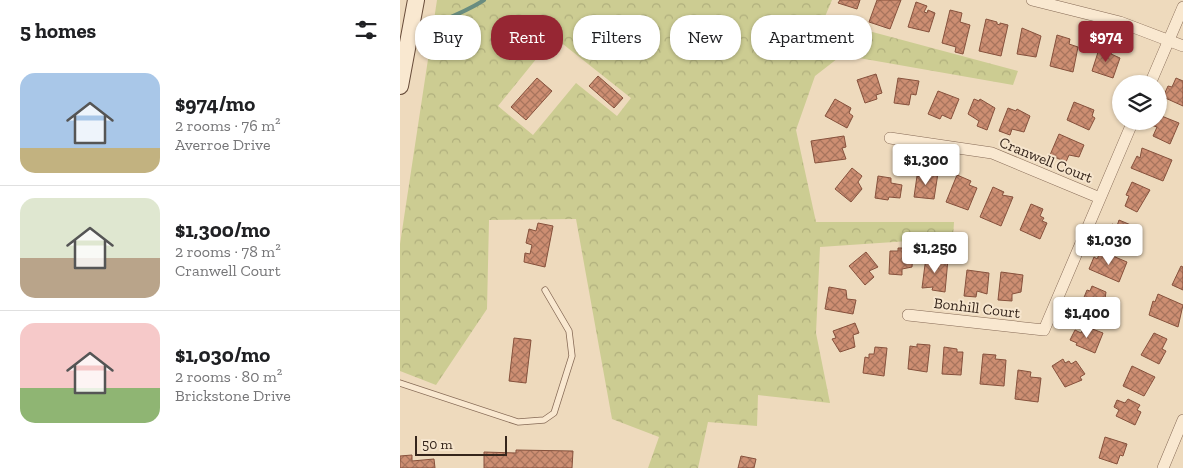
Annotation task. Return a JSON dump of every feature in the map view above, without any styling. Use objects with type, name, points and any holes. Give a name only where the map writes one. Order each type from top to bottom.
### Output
[{"type":"street","points":[[400,86],[416,0]]},
{"type":"street","points":[[1032,0],[1120,22],[1183,46]]},
{"type":"street","points":[[1154,75],[1183,6]]},
{"type":"street","points":[[1100,198],[1129,130]]},
{"type":"street","name":"Cranwell Court","points":[[890,138],[992,153],[1100,198]]},
{"type":"street","name":"Bonhill Court","points":[[908,315],[1044,330],[1100,198]]},
{"type":"street","points":[[1163,468],[1183,420]]},
{"type":"lane","points":[[400,383],[518,422],[544,420],[554,413],[572,356],[569,331],[544,290]]},
{"type":"green space","points":[[437,0],[832,0],[826,15],[751,15],[751,60],[836,60],[815,76],[796,130],[816,222],[954,222],[953,238],[820,247],[816,333],[830,403],[758,395],[757,426],[708,422],[698,468],[648,468],[659,437],[612,419],[576,219],[489,220],[487,309],[436,385],[400,371],[400,244],[428,60],[481,60],[481,15],[435,15]],"holes":[[[491,15],[563,15],[563,44],[573,52],[573,15],[660,15],[660,60],[583,60],[631,98],[617,116],[576,83],[533,135],[498,106],[535,60],[491,60]]]},
{"type":"green space","points":[[872,32],[1018,71],[1013,85],[870,60]]},
{"type":"building","points":[[840,0],[860,0],[857,9],[838,3]]},
{"type":"building","points":[[877,0],[901,0],[890,29],[872,23],[872,15]]},
{"type":"building","points":[[916,2],[927,6],[924,12],[927,13],[928,10],[935,13],[929,32],[908,27]]},
{"type":"building","points":[[950,10],[962,13],[960,22],[970,25],[963,54],[955,52],[956,47],[942,43]]},
{"type":"building","points":[[986,19],[997,22],[1000,25],[1000,23],[1008,25],[1001,56],[979,51]]},
{"type":"building","points":[[1022,28],[1041,36],[1036,57],[1017,54]]},
{"type":"building","points":[[1057,35],[1070,39],[1069,44],[1078,47],[1073,72],[1050,66]]},
{"type":"building","points":[[1100,46],[1112,50],[1111,54],[1120,58],[1112,78],[1092,71]]},
{"type":"building","points":[[876,74],[882,93],[876,95],[877,99],[865,103],[857,80]]},
{"type":"building","points":[[598,76],[623,98],[614,108],[589,86]]},
{"type":"building","points":[[537,78],[552,91],[526,120],[511,107]]},
{"type":"building","points":[[898,78],[919,81],[916,95],[911,94],[909,105],[894,103]]},
{"type":"building","points":[[1176,78],[1183,81],[1183,106],[1167,99],[1167,88],[1168,86],[1172,87]]},
{"type":"building","points":[[938,91],[959,99],[951,119],[942,115],[940,119],[928,114]]},
{"type":"building","points":[[835,99],[851,108],[849,113],[853,116],[847,128],[825,116]]},
{"type":"building","points":[[974,99],[979,101],[980,99],[995,108],[987,130],[977,126],[979,121],[968,114]]},
{"type":"building","points":[[1074,102],[1094,110],[1092,116],[1095,118],[1089,130],[1067,120]]},
{"type":"building","points":[[1008,108],[1016,111],[1017,109],[1030,116],[1024,132],[1012,129],[1010,135],[999,131]]},
{"type":"building","points":[[1167,118],[1179,123],[1170,144],[1153,136],[1156,130],[1167,130]]},
{"type":"building","points":[[1059,134],[1084,145],[1079,157],[1069,155],[1066,162],[1050,155]]},
{"type":"building","points":[[844,136],[846,147],[842,148],[846,159],[815,163],[811,141]]},
{"type":"building","points":[[1142,148],[1172,160],[1163,181],[1131,168],[1137,156],[1140,158]]},
{"type":"building","points":[[852,168],[862,176],[858,182],[862,189],[851,202],[835,189]]},
{"type":"building","points":[[925,171],[938,173],[934,199],[914,197],[917,176],[924,178]]},
{"type":"building","points":[[957,175],[971,181],[969,185],[977,188],[968,210],[946,202]]},
{"type":"building","points":[[878,176],[891,178],[891,183],[902,185],[900,198],[889,197],[888,200],[875,198]]},
{"type":"building","points":[[1132,182],[1150,190],[1137,212],[1125,206],[1129,196],[1126,195]]},
{"type":"building","points":[[993,187],[1004,192],[1002,195],[1013,197],[1001,226],[980,217]]},
{"type":"building","points":[[1031,204],[1043,209],[1040,216],[1044,218],[1042,221],[1047,223],[1040,239],[1020,230]]},
{"type":"building","points":[[1119,220],[1138,228],[1130,246],[1107,236],[1112,224],[1117,226]]},
{"type":"building","points":[[538,223],[553,226],[545,267],[524,262],[525,253],[530,254],[532,245],[526,243],[529,229],[536,231]]},
{"type":"building","points":[[898,248],[908,248],[907,251],[913,252],[912,267],[902,269],[902,275],[889,274],[890,251],[898,251]]},
{"type":"building","points":[[1101,251],[1127,262],[1119,282],[1089,269],[1094,257],[1097,259]]},
{"type":"building","points":[[866,252],[878,267],[869,271],[874,277],[865,285],[849,266]]},
{"type":"building","points":[[926,257],[948,259],[945,292],[932,290],[933,287],[922,288]]},
{"type":"building","points":[[1181,266],[1183,267],[1183,290],[1172,285]]},
{"type":"building","points":[[967,270],[989,273],[987,294],[977,291],[976,297],[964,296]]},
{"type":"building","points":[[1001,272],[1023,275],[1021,292],[1012,294],[1012,301],[998,300]]},
{"type":"building","points":[[1092,286],[1106,292],[1104,306],[1100,305],[1097,313],[1080,307],[1087,290],[1090,291]]},
{"type":"building","points":[[829,287],[846,290],[847,299],[856,300],[853,314],[825,309]]},
{"type":"building","points":[[1158,294],[1183,305],[1178,327],[1149,315],[1153,301],[1155,302]]},
{"type":"building","points":[[855,323],[859,333],[853,335],[855,347],[840,352],[832,339],[836,338],[833,331]]},
{"type":"building","points":[[1087,327],[1103,333],[1095,353],[1076,345],[1077,343],[1070,340],[1075,330],[1081,333]]},
{"type":"building","points":[[1154,333],[1167,339],[1162,349],[1166,351],[1159,364],[1141,355]]},
{"type":"building","points":[[514,338],[531,340],[526,383],[509,381]]},
{"type":"building","points":[[917,344],[930,345],[927,372],[908,369],[910,346],[917,347]]},
{"type":"building","points":[[875,347],[887,348],[884,376],[863,373],[865,357],[869,358],[869,354],[874,354]]},
{"type":"building","points":[[944,347],[957,349],[957,352],[963,352],[961,375],[942,374]]},
{"type":"building","points":[[983,354],[996,355],[995,359],[1006,360],[1004,386],[980,384]]},
{"type":"building","points":[[1063,359],[1065,363],[1069,361],[1071,364],[1076,361],[1085,374],[1080,377],[1082,380],[1065,387],[1052,366]]},
{"type":"building","points":[[1132,366],[1155,377],[1144,396],[1123,386]]},
{"type":"building","points":[[1018,370],[1031,372],[1030,377],[1041,378],[1038,402],[1015,399]]},
{"type":"building","points":[[1128,399],[1140,405],[1137,410],[1141,412],[1135,425],[1116,416],[1119,410],[1114,407],[1117,400],[1125,403]]},
{"type":"building","points":[[1105,437],[1127,444],[1123,456],[1120,455],[1117,464],[1099,458]]},
{"type":"building","points":[[516,450],[573,451],[572,468],[484,468],[484,452],[516,453]]},
{"type":"building","points":[[412,455],[412,461],[434,459],[435,468],[400,468],[400,456]]},
{"type":"building","points":[[741,456],[756,459],[754,468],[738,468]]},
{"type":"waterway","points":[[454,15],[484,0]]}]
